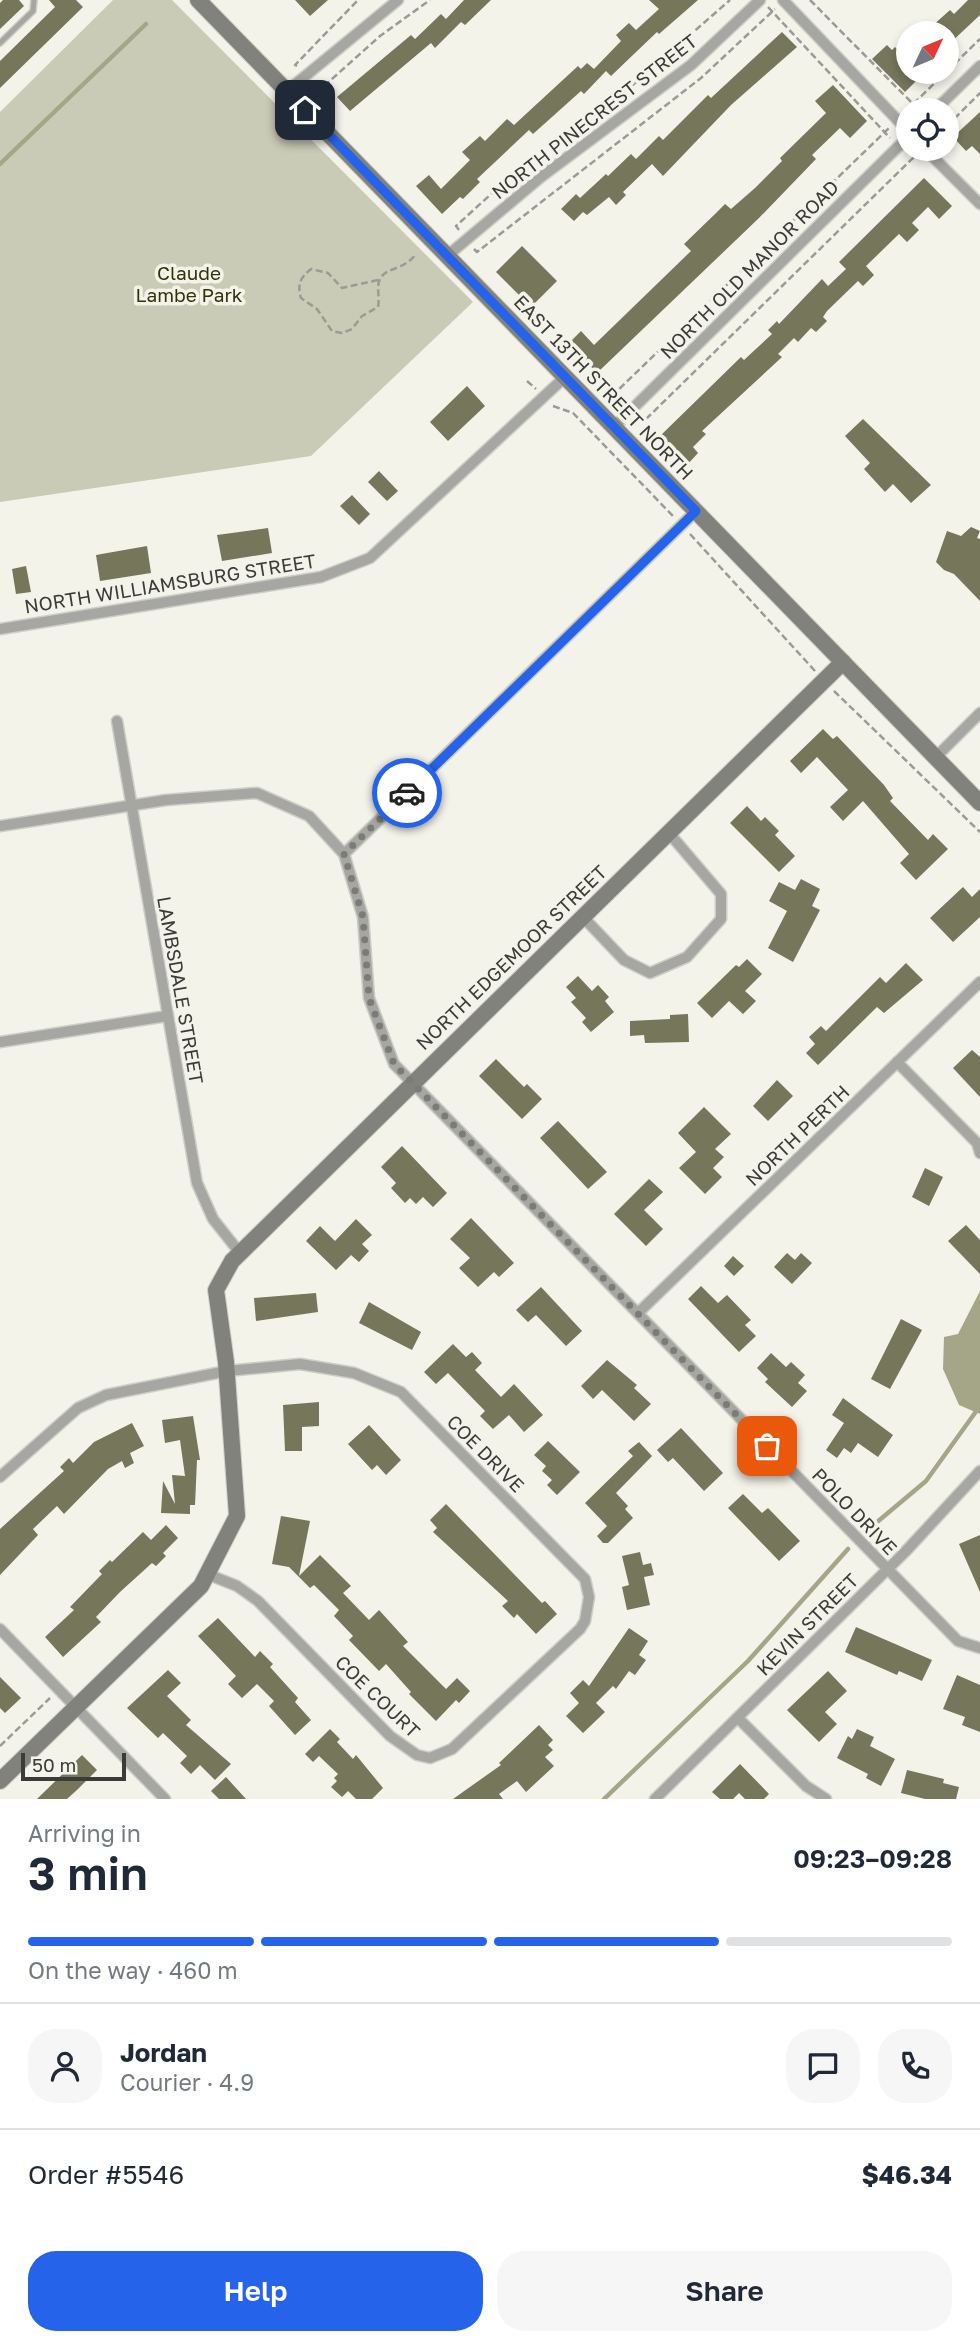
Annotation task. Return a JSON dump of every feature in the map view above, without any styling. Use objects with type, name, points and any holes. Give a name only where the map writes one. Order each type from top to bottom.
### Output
[{"type":"street","name":"EAST 13TH STREET NORTH","points":[[198,0],[980,803]]},
{"type":"street","points":[[287,92],[349,37],[398,0]]},
{"type":"street","name":"NORTH PINECREST STREET","points":[[447,256],[541,177],[691,65],[761,0]]},
{"type":"street","points":[[783,1],[896,118]]},
{"type":"street","points":[[947,98],[980,66]]},
{"type":"street","name":"NORTH OLD MANOR ROAD","points":[[614,427],[896,149]]},
{"type":"street","points":[[937,161],[980,204]]},
{"type":"street","name":"NORTH WILLIAMSBURG STREET","points":[[0,629],[321,577],[370,558],[565,377]]},
{"type":"street","points":[[0,826],[131,806],[257,793],[309,816],[344,854],[696,511]]},
{"type":"street","name":"NORTH EDGEMOOR STREET","points":[[0,1781],[201,1586],[237,1516],[227,1371],[216,1290],[240,1253],[843,662]]},
{"type":"street","points":[[936,757],[980,713]]},
{"type":"street","name":"LAMBSDALE STREET","points":[[117,721],[197,1183],[213,1219],[240,1253]]},
{"type":"street","points":[[583,917],[624,960],[650,973],[687,957],[721,919],[722,894],[670,833]]},
{"type":"street","name":"POLO DRIVE","points":[[344,854],[363,917],[369,998],[394,1064],[958,1641],[980,1648]]},
{"type":"street","name":"NORTH PERTH","points":[[638,1313],[980,982]]},
{"type":"street","points":[[0,1042],[167,1016]]},
{"type":"street","points":[[897,1062],[977,1143],[980,1153]]},
{"type":"street","name":"COE DRIVE","points":[[0,1477],[78,1408],[99,1398],[227,1371],[300,1364],[354,1373],[401,1392],[585,1579],[589,1597],[585,1621],[528,1679]]},
{"type":"street","name":"KEVIN STREET","points":[[655,1799],[887,1570],[980,1471]]},
{"type":"street","name":"COE COURT","points":[[207,1574],[237,1586],[258,1601],[390,1736],[417,1755],[430,1758],[452,1749],[528,1679]]},
{"type":"street","points":[[0,1629],[165,1799]]},
{"type":"street","points":[[738,1718],[806,1786],[826,1799]]},
{"type":"lane","points":[[0,43],[33,10],[34,0]]},
{"type":"path","points":[[730,0],[627,90],[536,153],[456,226],[477,252],[701,78],[783,1]]},
{"type":"path","points":[[761,0],[884,131],[896,120]]},
{"type":"path","points":[[810,0],[907,98]]},
{"type":"path","points":[[959,59],[980,39]]},
{"type":"path","points":[[919,98],[934,84]]},
{"type":"path","points":[[959,113],[980,93]]},
{"type":"path","points":[[378,281],[378,307],[362,316],[352,329],[342,333],[326,325],[317,309],[301,298],[298,287],[301,276],[311,269],[328,273],[342,288],[378,281],[390,269],[403,268],[416,254]]},
{"type":"path","points":[[527,381],[553,405],[573,413],[682,525],[824,681],[980,832]]},
{"type":"path","points":[[0,1746],[50,1698]]},
{"type":"green space","name":"Claude Lambe Park","points":[[113,0],[172,0],[473,302],[311,456],[0,502],[0,112]]},
{"type":"shaded area","points":[[980,1291],[980,1414],[959,1405],[943,1369],[944,1337],[958,1334]]},
{"type":"building","points":[[3,0],[19,0],[24,6],[0,29],[0,3]]},
{"type":"building","points":[[49,0],[76,0],[83,7],[0,88],[0,61],[55,7]]},
{"type":"building","points":[[295,0],[328,0],[310,16]]},
{"type":"building","points":[[464,0],[491,0],[465,25],[461,22],[435,48],[431,43],[350,111],[337,97],[411,35],[415,39],[441,14],[446,19]]},
{"type":"building","points":[[649,0],[698,0],[659,34],[657,32],[611,76],[606,71],[584,94],[581,91],[533,134],[529,130],[477,179],[480,182],[463,199],[460,197],[442,214],[416,186],[429,175],[441,189],[470,160],[462,152],[480,136],[485,141],[507,119],[514,125],[578,66],[581,69],[587,63],[594,69],[621,41],[616,35],[629,23],[636,30],[659,9]]},
{"type":"building","points":[[968,0],[980,0],[980,15],[959,35],[959,21],[938,21],[950,10],[954,14]]},
{"type":"building","points":[[782,32],[797,47],[731,105],[663,176],[652,164],[623,192],[626,195],[616,205],[609,197],[587,215],[583,212],[574,221],[561,209],[576,194],[580,198],[606,174],[608,176],[631,154],[636,159],[659,136],[663,140],[708,95],[711,98]]},
{"type":"building","points":[[887,45],[892,50],[896,48],[896,83],[872,59]]},
{"type":"building","points":[[897,84],[913,84],[905,92]]},
{"type":"building","points":[[833,85],[867,121],[850,138],[840,128],[812,155],[816,159],[759,218],[597,373],[569,343],[581,331],[594,345],[691,251],[684,244],[725,204],[731,209],[755,188],[782,161],[780,158],[826,113],[815,101]]},
{"type":"building","points":[[980,112],[980,154],[972,146],[966,151],[959,143],[959,131]]},
{"type":"building","points":[[924,178],[952,206],[939,219],[928,207],[912,223],[919,230],[907,242],[899,234],[866,266],[874,275],[863,286],[858,281],[827,311],[823,317],[827,321],[816,332],[811,328],[798,342],[794,338],[778,354],[782,357],[702,431],[706,434],[693,447],[698,453],[687,465],[659,437],[741,357],[744,360],[772,334],[768,330],[777,321],[779,324],[822,279],[828,286],[846,269],[839,262]]},
{"type":"building","points":[[522,246],[557,281],[531,307],[496,272]]},
{"type":"building","points":[[467,386],[485,406],[448,441],[430,422]]},
{"type":"building","points":[[863,419],[931,485],[911,503],[893,484],[885,492],[864,469],[870,463],[845,436]]},
{"type":"building","points":[[379,471],[398,491],[387,501],[368,482]]},
{"type":"building","points":[[352,495],[370,514],[359,525],[340,506]]},
{"type":"building","points":[[971,527],[980,531],[977,538],[980,539],[980,601],[954,574],[944,570],[936,562],[947,531],[961,536]]},
{"type":"building","points":[[268,528],[272,553],[222,561],[217,535]]},
{"type":"building","points":[[147,546],[151,573],[100,581],[96,555]]},
{"type":"building","points":[[26,566],[31,592],[16,594],[12,569]]},
{"type":"building","points":[[823,729],[833,739],[837,736],[884,785],[893,798],[890,801],[928,840],[933,834],[948,849],[916,880],[900,863],[909,854],[863,801],[843,821],[830,807],[848,790],[817,757],[801,773],[790,761]]},
{"type":"building","points":[[747,806],[761,821],[765,817],[779,831],[775,835],[795,856],[779,872],[730,823]]},
{"type":"building","points":[[801,879],[820,889],[812,906],[820,910],[793,962],[768,948],[787,911],[769,901],[779,882],[795,890]]},
{"type":"building","points":[[963,887],[972,897],[980,889],[980,917],[953,942],[930,918]]},
{"type":"building","points":[[747,959],[762,974],[745,991],[756,1001],[743,1014],[729,1001],[712,1018],[697,1003],[736,965],[739,967]]},
{"type":"building","points":[[906,963],[923,980],[884,1013],[877,1007],[818,1065],[806,1053],[815,1044],[809,1037],[821,1026],[826,1031],[880,977],[886,983]]},
{"type":"building","points":[[578,976],[592,991],[598,985],[609,997],[605,1001],[614,1012],[591,1032],[582,1022],[586,1018],[571,1002],[576,998],[566,987]]},
{"type":"building","points":[[688,1014],[689,1042],[645,1043],[644,1035],[630,1036],[630,1021],[670,1019],[670,1015]]},
{"type":"building","points":[[972,1050],[980,1057],[980,1097],[953,1068]]},
{"type":"building","points":[[496,1059],[524,1087],[527,1084],[542,1099],[522,1119],[479,1076]]},
{"type":"building","points":[[777,1080],[793,1096],[768,1121],[753,1106]]},
{"type":"building","points":[[704,1107],[731,1134],[715,1149],[724,1157],[713,1168],[722,1177],[705,1194],[679,1168],[696,1152],[678,1133]]},
{"type":"building","points":[[558,1121],[607,1172],[588,1189],[540,1138]]},
{"type":"building","points":[[402,1146],[447,1193],[433,1207],[423,1197],[416,1204],[410,1198],[405,1203],[391,1188],[396,1183],[381,1167]]},
{"type":"building","points":[[925,1168],[943,1177],[929,1206],[912,1197]]},
{"type":"building","points":[[649,1179],[663,1192],[644,1210],[663,1229],[646,1246],[614,1214]]},
{"type":"building","points":[[471,1218],[514,1263],[499,1277],[494,1272],[478,1287],[459,1268],[470,1258],[450,1239]]},
{"type":"building","points":[[356,1219],[372,1235],[362,1244],[369,1251],[359,1262],[351,1255],[336,1270],[306,1241],[320,1226],[335,1241]]},
{"type":"building","points":[[966,1225],[980,1240],[980,1274],[948,1241]]},
{"type":"building","points":[[787,1253],[795,1260],[801,1253],[812,1263],[792,1284],[774,1267]]},
{"type":"building","points":[[733,1256],[744,1266],[734,1276],[724,1266]]},
{"type":"building","points":[[701,1286],[718,1303],[727,1295],[751,1320],[745,1325],[756,1336],[739,1352],[688,1299]]},
{"type":"building","points":[[541,1287],[582,1331],[566,1346],[536,1315],[528,1322],[516,1310]]},
{"type":"building","points":[[316,1293],[318,1312],[256,1321],[254,1298]]},
{"type":"building","points":[[369,1302],[421,1332],[412,1350],[359,1323]]},
{"type":"building","points":[[901,1319],[922,1330],[890,1389],[871,1379]]},
{"type":"building","points":[[453,1344],[466,1357],[472,1352],[482,1363],[475,1370],[501,1397],[514,1384],[543,1415],[524,1432],[509,1415],[493,1429],[480,1416],[485,1411],[448,1373],[436,1384],[424,1372]]},
{"type":"building","points":[[771,1353],[786,1367],[791,1362],[805,1375],[798,1383],[807,1391],[792,1407],[765,1382],[768,1379],[757,1368]]},
{"type":"building","points":[[607,1360],[637,1385],[634,1388],[651,1404],[634,1421],[602,1390],[593,1399],[581,1386]]},
{"type":"building","points":[[843,1398],[893,1435],[878,1457],[858,1443],[851,1453],[844,1448],[837,1458],[826,1450],[844,1423],[832,1415]]},
{"type":"building","points":[[319,1402],[319,1426],[302,1427],[302,1451],[285,1451],[283,1405]]},
{"type":"building","points":[[193,1416],[200,1460],[197,1460],[195,1505],[190,1505],[190,1514],[161,1513],[163,1481],[175,1504],[172,1475],[185,1476],[180,1440],[165,1443],[162,1420]]},
{"type":"building","points":[[132,1423],[144,1446],[130,1453],[134,1463],[125,1468],[122,1461],[108,1469],[64,1514],[57,1506],[33,1529],[38,1535],[0,1575],[0,1529],[64,1471],[60,1467],[69,1458],[73,1463],[94,1442]]},
{"type":"building","points":[[369,1425],[401,1460],[386,1475],[377,1465],[372,1470],[348,1444]]},
{"type":"building","points":[[681,1428],[723,1473],[704,1491],[673,1458],[668,1462],[657,1450]]},
{"type":"building","points":[[548,1441],[580,1472],[557,1495],[547,1485],[552,1480],[542,1471],[546,1466],[534,1455]]},
{"type":"building","points":[[639,1442],[652,1456],[616,1493],[628,1506],[625,1509],[633,1518],[608,1543],[603,1543],[597,1536],[607,1526],[585,1503],[633,1456],[628,1451]]},
{"type":"building","points":[[743,1494],[762,1513],[768,1508],[800,1541],[779,1561],[728,1508]]},
{"type":"building","points":[[446,1504],[542,1603],[545,1601],[557,1614],[536,1634],[517,1614],[514,1618],[502,1606],[508,1601],[433,1532],[437,1528],[430,1520]]},
{"type":"building","points":[[281,1516],[310,1521],[299,1576],[320,1555],[351,1586],[343,1593],[369,1620],[379,1610],[408,1642],[403,1646],[446,1689],[457,1678],[470,1691],[459,1703],[456,1700],[436,1721],[409,1694],[411,1692],[386,1664],[379,1671],[349,1640],[353,1636],[334,1616],[339,1610],[314,1585],[310,1588],[289,1567],[272,1564]]},
{"type":"building","points":[[166,1525],[178,1538],[163,1553],[166,1556],[156,1566],[152,1563],[120,1592],[96,1617],[101,1622],[63,1657],[45,1637],[74,1610],[70,1607],[102,1574],[99,1571],[110,1560],[112,1562],[143,1532],[151,1540]]},
{"type":"building","points":[[980,1535],[980,1592],[959,1544]]},
{"type":"building","points":[[640,1552],[643,1565],[651,1563],[654,1575],[644,1577],[650,1605],[627,1610],[622,1587],[629,1585],[622,1556]]},
{"type":"building","points":[[218,1618],[255,1657],[260,1651],[273,1664],[270,1667],[298,1698],[295,1702],[311,1720],[295,1735],[269,1706],[274,1701],[257,1684],[242,1698],[228,1684],[236,1676],[198,1636]]},
{"type":"building","points":[[856,1627],[932,1660],[922,1681],[899,1671],[897,1675],[845,1652]]},
{"type":"building","points":[[629,1628],[648,1641],[639,1655],[646,1660],[635,1675],[629,1671],[616,1689],[613,1686],[596,1703],[605,1712],[583,1733],[566,1716],[579,1703],[570,1693],[583,1680],[589,1686]]},
{"type":"building","points":[[168,1670],[181,1683],[167,1696],[191,1720],[186,1725],[231,1764],[215,1780],[200,1765],[191,1774],[180,1763],[187,1756],[163,1733],[158,1738],[127,1708]]},
{"type":"building","points":[[828,1671],[847,1691],[825,1712],[837,1724],[819,1742],[787,1710]]},
{"type":"building","points":[[957,1675],[980,1685],[980,1732],[962,1725],[965,1717],[943,1709]]},
{"type":"building","points":[[0,1677],[21,1698],[5,1713],[0,1708]]},
{"type":"building","points":[[539,1725],[553,1740],[548,1745],[553,1750],[545,1757],[554,1766],[526,1792],[517,1781],[499,1794],[503,1799],[453,1799],[501,1765],[499,1763]]},
{"type":"building","points":[[330,1729],[340,1739],[337,1742],[353,1759],[356,1755],[383,1788],[372,1799],[356,1799],[348,1791],[342,1797],[331,1787],[337,1781],[334,1778],[338,1774],[319,1756],[313,1762],[305,1754]]},
{"type":"building","points":[[857,1729],[874,1737],[870,1746],[895,1759],[881,1786],[866,1778],[868,1774],[837,1758],[848,1736],[852,1739]]},
{"type":"building","points":[[82,1755],[97,1770],[78,1789],[67,1799],[37,1799]]},
{"type":"building","points":[[740,1764],[769,1794],[764,1799],[745,1799],[739,1793],[733,1799],[720,1799],[712,1792]]},
{"type":"building","points":[[907,1770],[944,1779],[943,1783],[959,1787],[956,1799],[925,1799],[901,1793]]},
{"type":"building","points":[[226,1777],[246,1799],[219,1799],[211,1791]]},
{"type":"waterway","points":[[0,164],[146,24]]},
{"type":"waterway","points":[[870,1528],[926,1481],[980,1406]]},
{"type":"waterway","points":[[604,1799],[748,1661],[848,1549]]},
{"type":"way so far","points":[[407,793],[344,854],[363,917],[369,998],[394,1064],[767,1446]]},
{"type":"route","points":[[305,110],[696,511],[407,793]]}]
